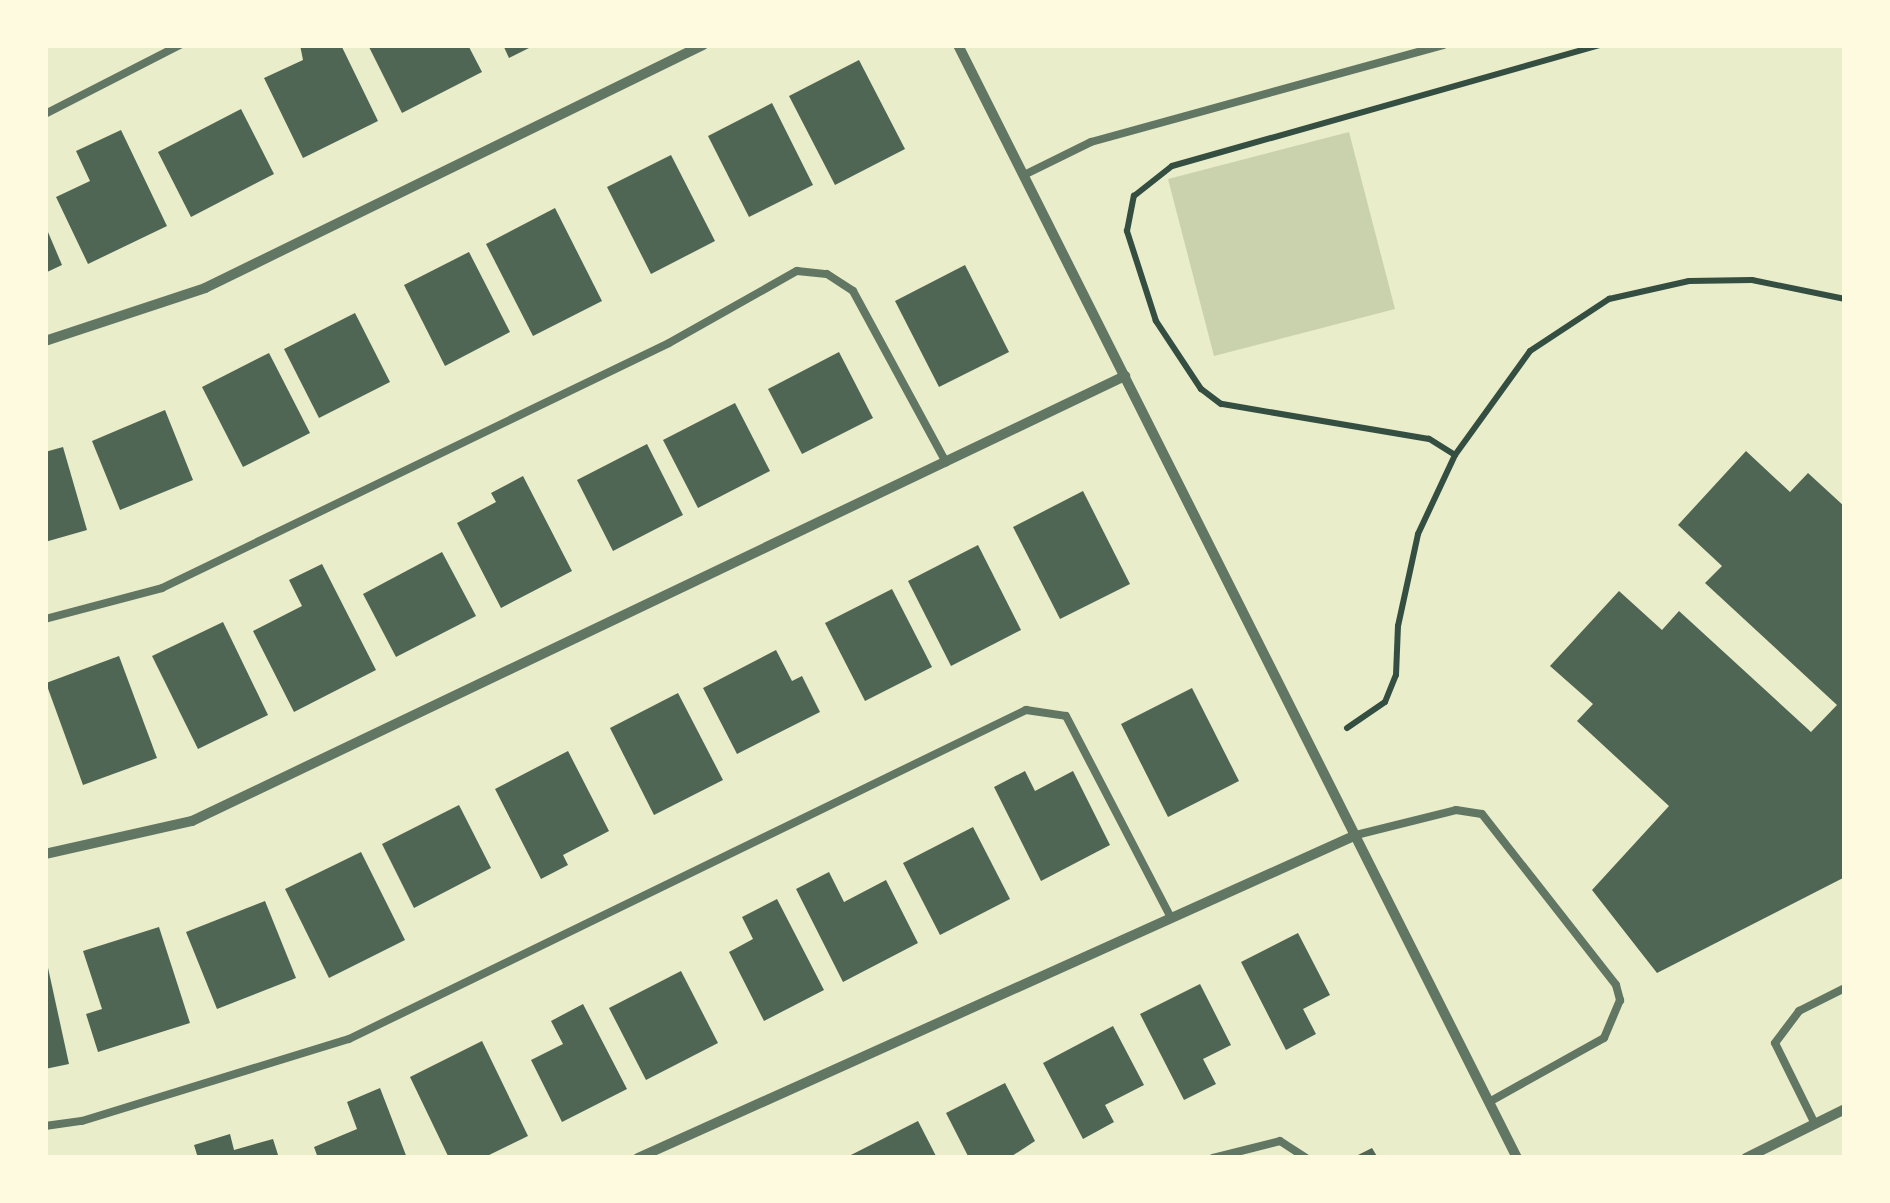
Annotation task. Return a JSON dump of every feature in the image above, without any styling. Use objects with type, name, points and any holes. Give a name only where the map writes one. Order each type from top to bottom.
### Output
[{"type":"street","points":[[45,342],[204,288],[703,45]]},
{"type":"street","points":[[958,45],[1517,1158]]},
{"type":"street","points":[[45,854],[192,821],[1126,376]]},
{"type":"street","points":[[638,1158],[1356,835]]},
{"type":"street","points":[[1746,1158],[1845,1109]]},
{"type":"lane","points":[[45,114],[180,45]]},
{"type":"lane","points":[[1024,175],[1090,142],[1444,45]]},
{"type":"lane","points":[[45,620],[162,588],[669,343],[797,271],[827,274],[852,291],[946,462]]},
{"type":"lane","points":[[45,1126],[82,1121],[349,1039],[1026,710],[1066,716],[1171,918]]},
{"type":"lane","points":[[1356,835],[1456,810],[1482,814],[1616,985],[1620,1000],[1604,1038],[1489,1102]]},
{"type":"lane","points":[[1814,1124],[1776,1043],[1799,1011],[1845,988]]},
{"type":"lane","points":[[1213,1158],[1280,1141],[1306,1158]]},
{"type":"path","points":[[1455,455],[1429,438],[1221,404],[1202,389],[1156,320],[1127,232],[1134,196],[1172,166],[1600,45]]},
{"type":"path","points":[[1346,728],[1385,702],[1396,675],[1398,626],[1418,534],[1455,455],[1530,350],[1609,299],[1689,281],[1752,280],[1845,299]]},
{"type":"green space","points":[[1349,132],[1395,309],[1214,356],[1168,179]]},
{"type":"building","points":[[300,45],[341,45],[378,121],[303,158],[264,78],[303,60]]},
{"type":"building","points":[[368,45],[468,45],[482,72],[402,113]]},
{"type":"building","points":[[503,45],[535,45],[509,58]]},
{"type":"building","points":[[859,60],[905,149],[835,185],[789,96]]},
{"type":"building","points":[[772,103],[813,185],[749,217],[708,136]]},
{"type":"building","points":[[241,109],[274,174],[191,217],[158,152]]},
{"type":"building","points":[[121,130],[167,226],[88,264],[56,197],[90,181],[76,151]]},
{"type":"building","points":[[671,155],[715,241],[651,274],[607,187]]},
{"type":"building","points":[[555,208],[602,301],[533,336],[486,244]]},
{"type":"building","points":[[45,225],[62,265],[45,273]]},
{"type":"building","points":[[469,252],[510,332],[445,366],[404,285]]},
{"type":"building","points":[[965,265],[1009,352],[939,387],[895,301]]},
{"type":"building","points":[[355,313],[390,382],[319,418],[284,349]]},
{"type":"building","points":[[839,352],[873,418],[802,454],[768,389]]},
{"type":"building","points":[[269,353],[310,433],[243,467],[202,387]]},
{"type":"building","points":[[735,403],[770,471],[698,508],[663,440]]},
{"type":"building","points":[[165,410],[193,480],[120,510],[92,441]]},
{"type":"building","points":[[647,444],[683,515],[613,551],[577,480]]},
{"type":"building","points":[[63,447],[87,530],[45,542],[45,452]]},
{"type":"building","points":[[1746,451],[1790,492],[1808,473],[1845,507],[1845,877],[1657,973],[1592,890],[1669,806],[1577,721],[1593,704],[1550,666],[1619,591],[1662,630],[1679,611],[1811,732],[1837,705],[1705,583],[1722,566],[1678,525]]},
{"type":"building","points":[[523,476],[572,571],[501,608],[457,523],[496,502],[491,493]]},
{"type":"building","points":[[1083,491],[1130,584],[1060,619],[1013,527]]},
{"type":"building","points":[[978,545],[1021,630],[951,666],[908,581]]},
{"type":"building","points":[[442,552],[476,616],[396,657],[363,594]]},
{"type":"building","points":[[322,564],[376,670],[294,712],[253,631],[302,606],[289,580]]},
{"type":"building","points":[[892,589],[932,667],[865,701],[825,623]]},
{"type":"building","points":[[223,622],[268,715],[198,749],[152,656]]},
{"type":"building","points":[[776,650],[792,681],[802,676],[820,712],[737,754],[703,688]]},
{"type":"building","points":[[119,656],[157,758],[83,785],[46,683]]},
{"type":"building","points":[[1192,688],[1239,781],[1168,817],[1121,724]]},
{"type":"building","points":[[678,693],[723,780],[654,815],[610,728]]},
{"type":"building","points":[[568,751],[609,831],[563,855],[568,865],[541,879],[495,789]]},
{"type":"building","points":[[1025,771],[1035,791],[1073,771],[1110,845],[1041,881],[994,787]]},
{"type":"building","points":[[459,805],[491,868],[414,908],[382,844]]},
{"type":"building","points":[[973,827],[1010,899],[940,935],[903,863]]},
{"type":"building","points":[[361,852],[405,940],[329,978],[285,889]]},
{"type":"building","points":[[829,872],[844,902],[886,880],[918,943],[843,982],[796,889]]},
{"type":"building","points":[[777,899],[824,990],[764,1021],[729,952],[753,939],[742,917]]},
{"type":"building","points":[[265,901],[296,978],[217,1009],[186,932]]},
{"type":"building","points":[[159,927],[190,1023],[98,1052],[86,1014],[102,1009],[83,951]]},
{"type":"building","points":[[1298,933],[1330,995],[1303,1009],[1316,1034],[1286,1050],[1241,962]]},
{"type":"building","points":[[45,954],[69,1064],[45,1069]]},
{"type":"building","points":[[681,971],[718,1043],[646,1080],[609,1008]]},
{"type":"building","points":[[1200,984],[1231,1045],[1203,1059],[1216,1084],[1184,1100],[1140,1014]]},
{"type":"building","points":[[583,1004],[627,1089],[562,1122],[531,1060],[563,1044],[551,1021]]},
{"type":"building","points":[[1113,1026],[1144,1085],[1105,1105],[1114,1122],[1083,1139],[1043,1063]]},
{"type":"building","points":[[482,1041],[528,1136],[483,1158],[449,1158],[410,1077]]},
{"type":"building","points":[[1005,1083],[1035,1141],[1009,1158],[969,1158],[946,1113]]},
{"type":"building","points":[[380,1088],[407,1158],[318,1158],[314,1147],[357,1129],[347,1102]]},
{"type":"building","points":[[918,1121],[937,1158],[845,1158]]},
{"type":"building","points":[[230,1134],[234,1150],[273,1139],[279,1158],[198,1158],[194,1145]]},
{"type":"building","points":[[1372,1148],[1378,1158],[1352,1158]]}]
